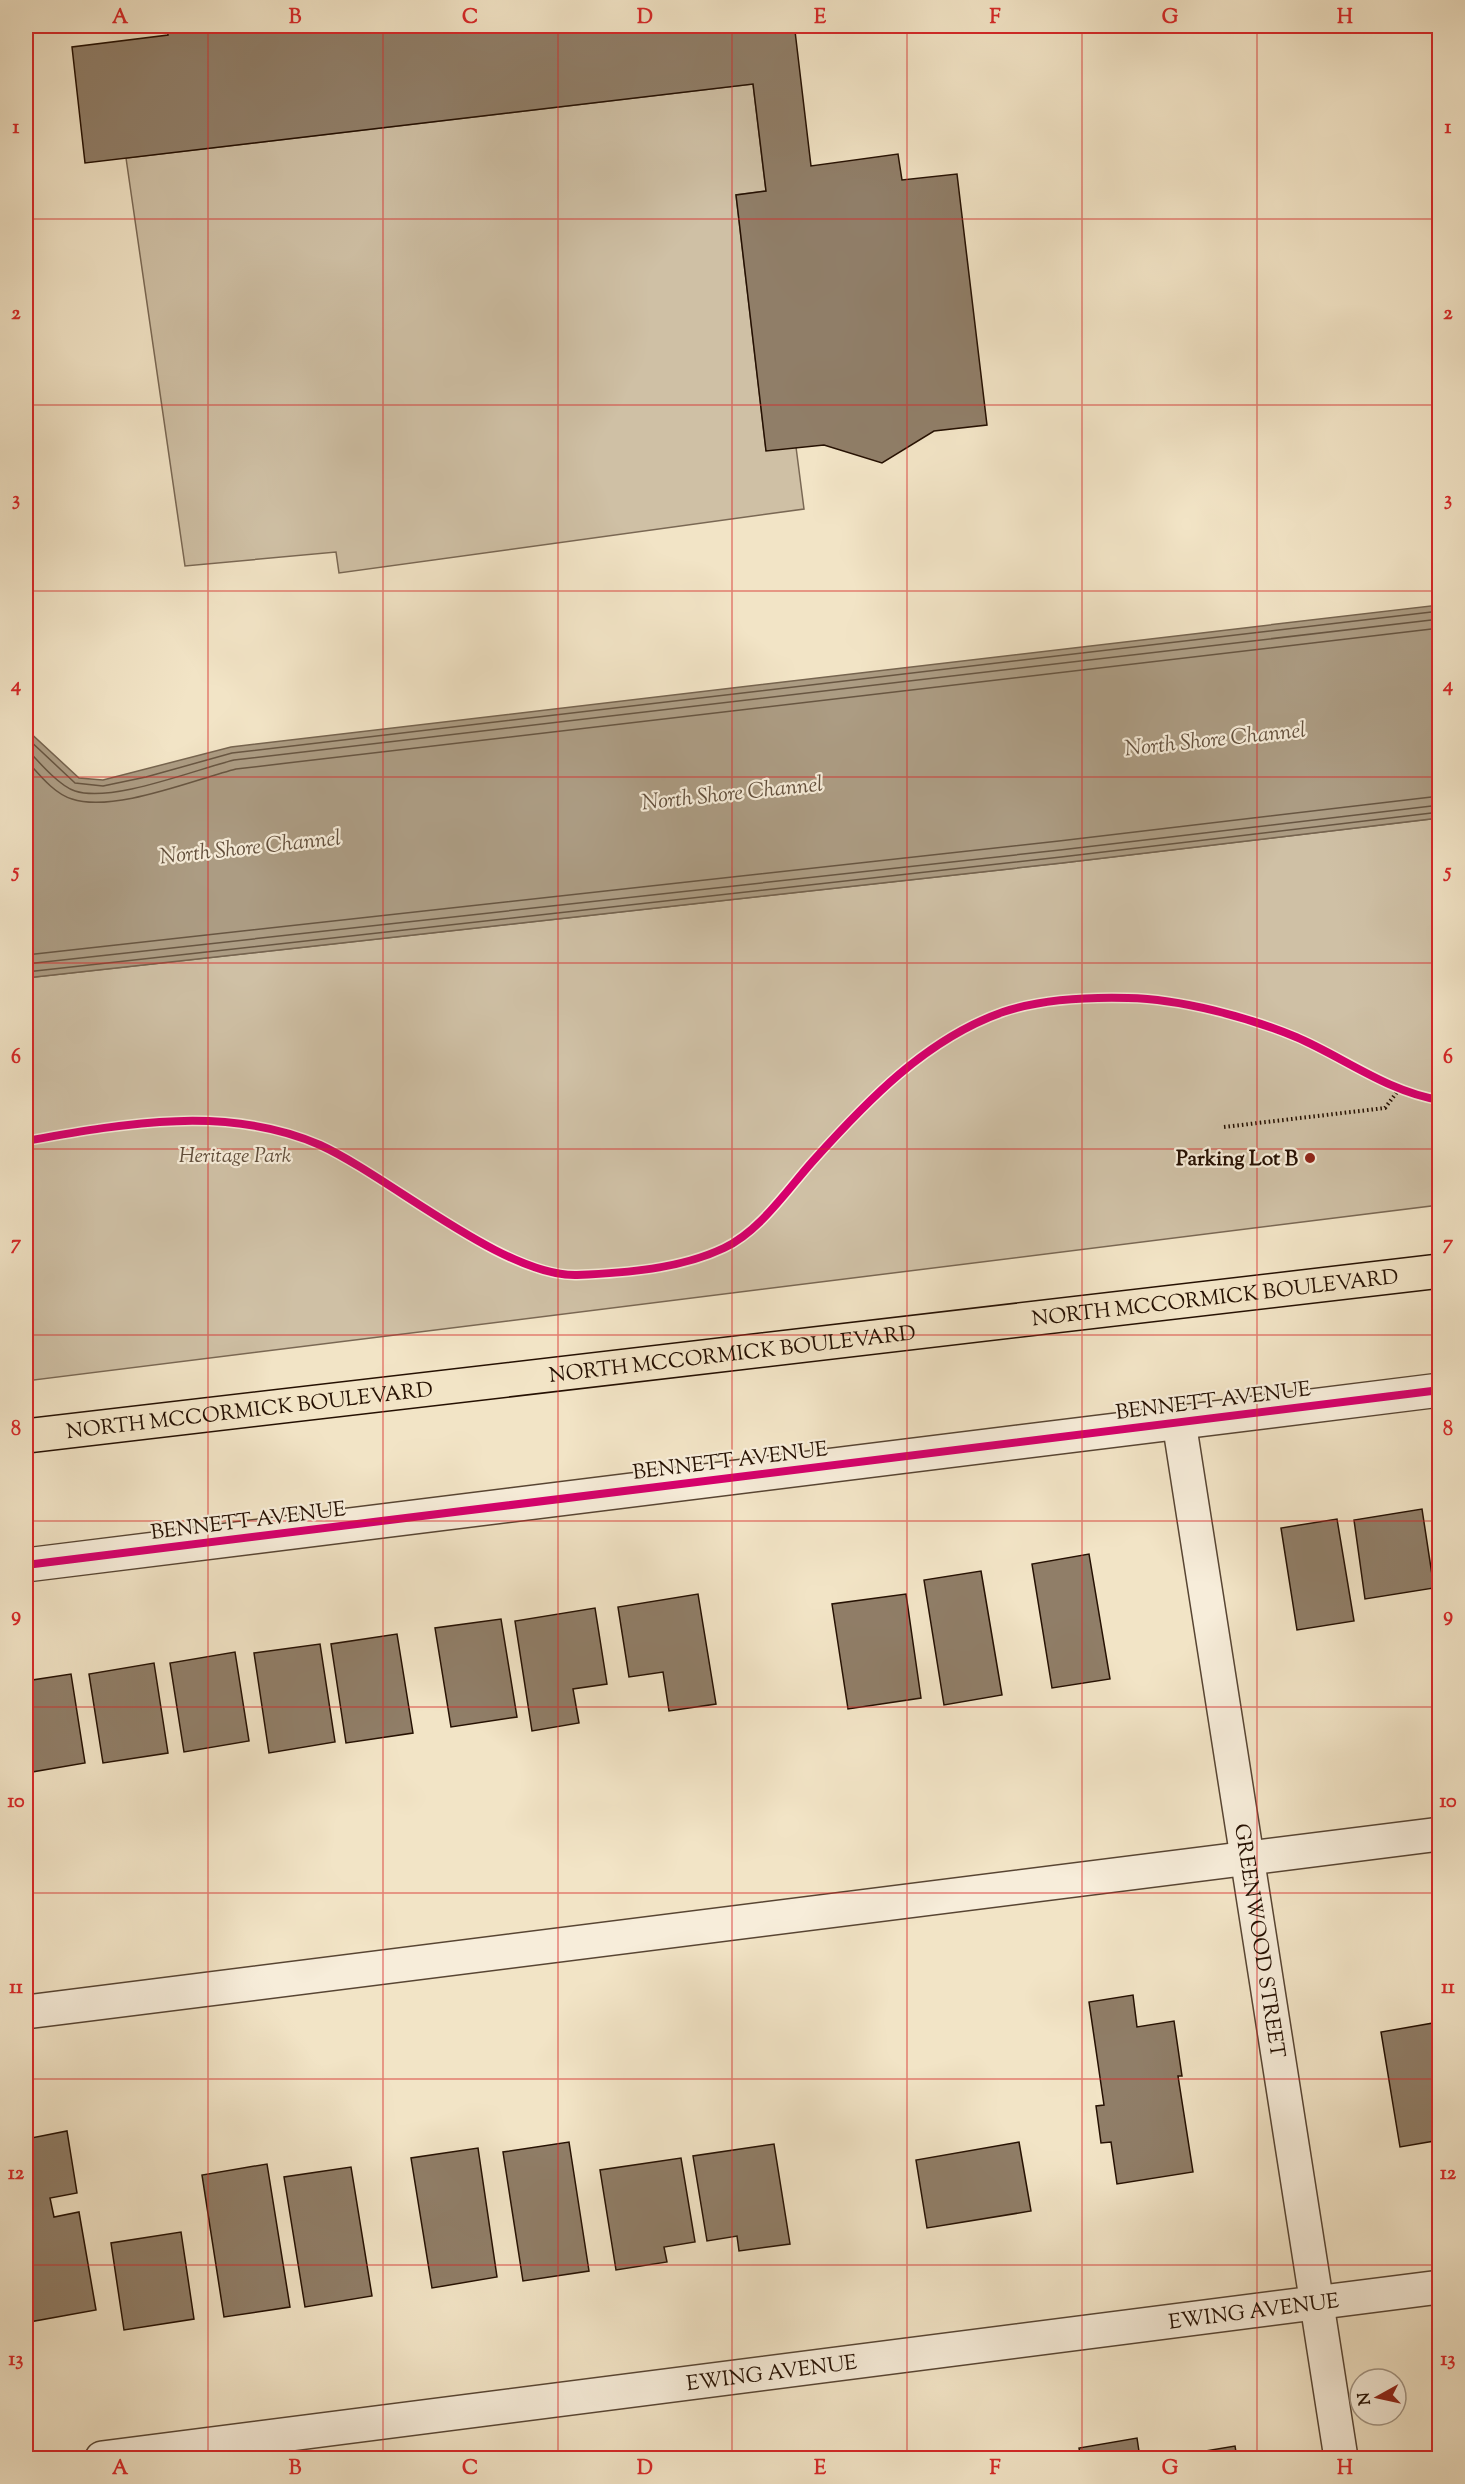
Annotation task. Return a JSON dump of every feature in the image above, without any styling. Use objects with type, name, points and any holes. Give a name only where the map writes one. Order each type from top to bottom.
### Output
[{"type":"main road","name":"NORTH MCCORMICK BOULEVARD","points":[[26,1436],[1440,1271]]},
{"type":"street","name":"BENNETT AVENUE","points":[[26,1565],[1440,1390]]},
{"type":"street","name":"GREENWOOD STREET","points":[[1179,1422],[1341,2458]]},
{"type":"street","points":[[26,2012],[1440,1834]]},
{"type":"street","name":"EWING AVENUE","points":[[102,2458],[1440,2287]]},
{"type":"path","points":[[1224,1127],[1384,1108],[1396,1086],[1411,1092]]},
{"type":"green space","points":[[753,84],[766,191],[736,195],[766,450],[796,447],[804,509],[339,573],[336,552],[185,566],[126,158]]},
{"type":"green space","name":"Heritage Park","points":[[1439,818],[1439,1205],[26,1381],[26,978],[1062,863]]},
{"type":"water","name":"North Shore Channel","points":[[1439,605],[1439,818],[1062,863],[26,978],[26,729],[79,778],[103,780],[231,747]]},
{"type":"building","points":[[167,26],[842,26],[795,31],[811,166],[898,154],[902,180],[957,174],[987,425],[934,431],[882,463],[824,445],[766,451],[736,195],[766,191],[753,84],[85,163],[72,47],[168,35]]},
{"type":"building","points":[[1422,1509],[1434,1588],[1365,1599],[1354,1520]]},
{"type":"building","points":[[1440,1509],[1440,1536],[1436,1510]]},
{"type":"building","points":[[1337,1519],[1354,1621],[1297,1630],[1281,1528]]},
{"type":"building","points":[[1089,1554],[1110,1679],[1052,1688],[1032,1564]]},
{"type":"building","points":[[981,1571],[1002,1695],[944,1705],[924,1580]]},
{"type":"building","points":[[698,1594],[716,1704],[669,1711],[663,1672],[629,1677],[618,1607]]},
{"type":"building","points":[[906,1594],[921,1698],[848,1709],[832,1604]]},
{"type":"building","points":[[595,1608],[607,1684],[573,1689],[579,1723],[532,1731],[515,1621]]},
{"type":"building","points":[[501,1619],[517,1717],[451,1727],[435,1628]]},
{"type":"building","points":[[397,1634],[413,1733],[346,1743],[331,1644]]},
{"type":"building","points":[[320,1644],[335,1742],[269,1753],[254,1653]]},
{"type":"building","points":[[235,1652],[249,1741],[184,1752],[170,1663]]},
{"type":"building","points":[[154,1663],[168,1753],[103,1763],[89,1674]]},
{"type":"building","points":[[71,1674],[85,1763],[26,1773],[26,1681]]},
{"type":"building","points":[[1133,1995],[1137,2027],[1174,2021],[1182,2076],[1178,2076],[1193,2172],[1117,2184],[1111,2142],[1101,2143],[1096,2106],[1104,2105],[1089,2002]]},
{"type":"building","points":[[1439,2022],[1440,2140],[1400,2147],[1381,2032]]},
{"type":"building","points":[[67,2131],[77,2193],[50,2198],[54,2217],[79,2212],[96,2310],[29,2322],[26,2300],[26,2139]]},
{"type":"building","points":[[569,2142],[589,2271],[523,2281],[503,2152]]},
{"type":"building","points":[[1019,2142],[1031,2211],[927,2228],[916,2160]]},
{"type":"building","points":[[774,2144],[790,2244],[739,2251],[737,2236],[707,2241],[693,2156]]},
{"type":"building","points":[[478,2148],[497,2277],[432,2288],[411,2158]]},
{"type":"building","points":[[681,2158],[695,2242],[664,2247],[667,2262],[616,2270],[600,2170]]},
{"type":"building","points":[[267,2164],[290,2307],[224,2317],[202,2175]]},
{"type":"building","points":[[351,2167],[372,2296],[305,2307],[284,2177]]},
{"type":"building","points":[[181,2232],[194,2319],[124,2330],[111,2243]]},
{"type":"building","points":[[1137,2438],[1140,2458],[1081,2458],[1079,2448]]},
{"type":"building","points":[[1235,2446],[1237,2458],[1169,2457]]},
{"type":"cycle path","points":[[26,1141],[99,1129],[174,1121],[211,1121],[285,1132],[320,1145],[348,1160],[447,1223],[516,1260],[548,1271],[577,1275],[652,1269],[671,1265],[707,1255],[737,1241],[761,1221],[834,1138],[899,1074],[948,1038],[1003,1012],[1033,1004],[1081,999],[1128,998],[1214,1010],[1296,1037],[1402,1090],[1440,1100]]},
{"type":"cycle path","points":[[26,1565],[1440,1390]]},
{"type":"place","name":"Parking Lot B","points":[[1310,1158]]}]
